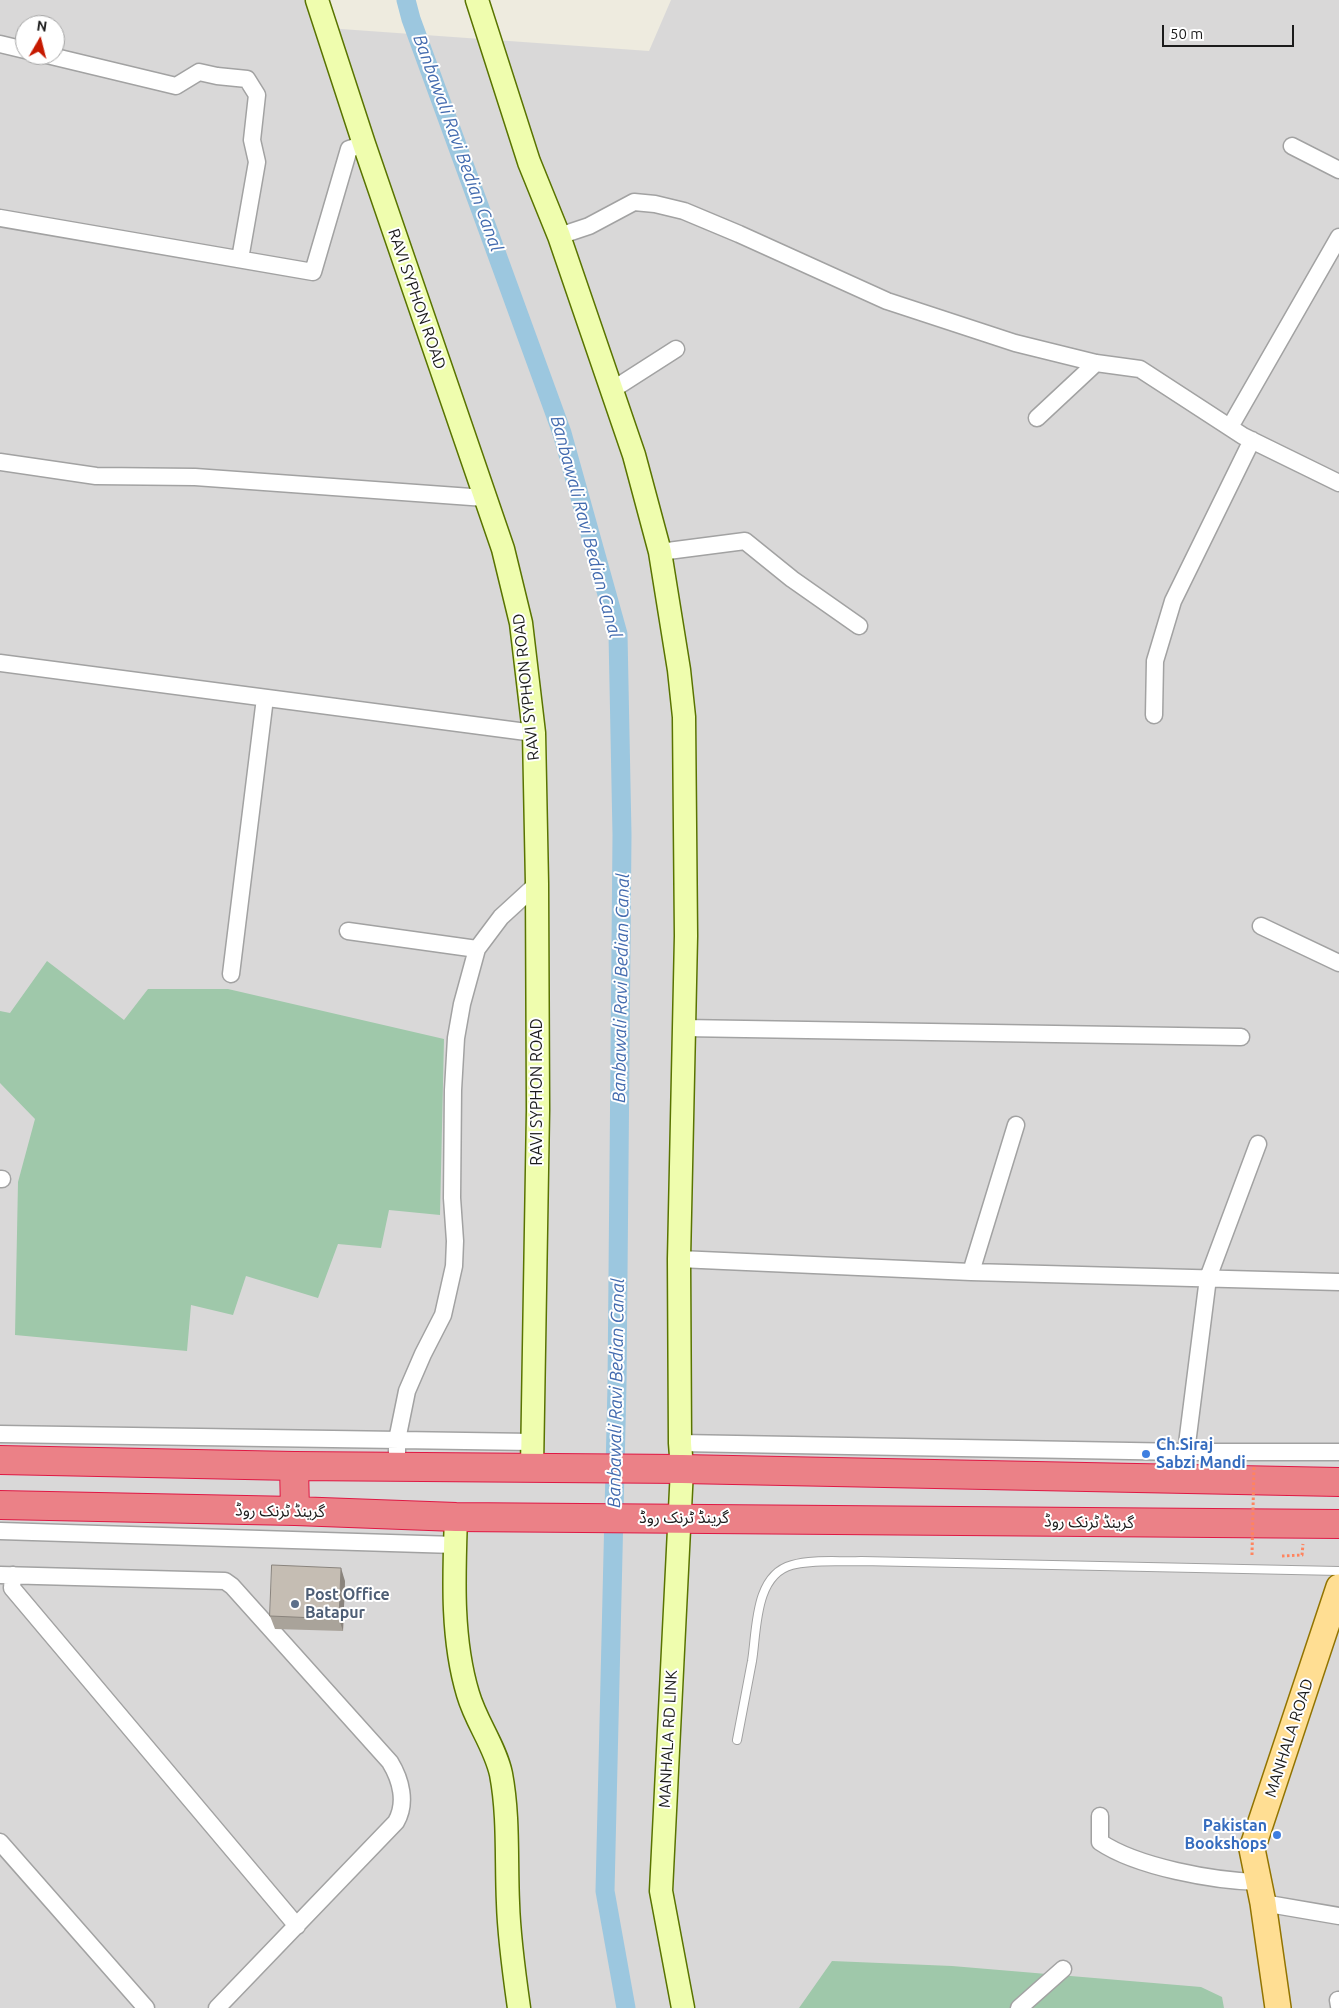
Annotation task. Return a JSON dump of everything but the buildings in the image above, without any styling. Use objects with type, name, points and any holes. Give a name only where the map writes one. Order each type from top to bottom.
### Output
[{"type":"highway","points":[[0,1460],[294,1466],[397,1453],[536,1459],[678,1460],[1339,1482]]},
{"type":"highway","points":[[294,1466],[295,1511]]},
{"type":"highway","name":"گرینڈ ٹرنک روڈ","points":[[0,1505],[295,1511],[456,1517],[1339,1524]]},
{"type":"main road","name":"MANHALA ROAD","points":[[1278,2008],[1261,1892],[1252,1849],[1339,1587]]},
{"type":"street","name":"RAVI SYPHON ROAD","points":[[317,0],[364,144],[503,549],[521,623],[534,733],[538,884],[536,1459]]},
{"type":"street","name":"MANHALA RD LINK","points":[[477,0],[530,162],[559,236],[634,455],[660,552],[670,609],[684,717],[686,936],[679,1259],[678,1460],[671,1519],[673,1624],[661,1891],[683,2008]]},
{"type":"street","points":[[0,44],[15,48]]},
{"type":"street","points":[[65,59],[176,86],[199,72],[247,79],[257,96],[252,140],[257,162],[240,260]]},
{"type":"street","points":[[0,218],[313,272],[349,149],[364,144]]},
{"type":"street","points":[[1292,146],[1339,170]]},
{"type":"street","points":[[559,236],[590,226],[634,202],[655,204],[684,211],[887,301],[1015,343],[1096,363],[1140,370],[1252,440],[1339,483]]},
{"type":"street","points":[[1230,427],[1339,236]]},
{"type":"street","points":[[612,390],[676,349]]},
{"type":"street","points":[[1037,418],[1096,363]]},
{"type":"street","points":[[1154,715],[1155,661],[1173,601],[1252,440]]},
{"type":"street","points":[[0,462],[96,476],[195,477],[486,498]]},
{"type":"street","points":[[660,552],[745,540],[792,579],[859,626]]},
{"type":"street","points":[[0,664],[534,733]]},
{"type":"street","points":[[231,974],[265,698]]},
{"type":"street","points":[[0,1434],[397,1453],[407,1391],[443,1315],[454,1266],[452,1100],[456,1038],[462,1004],[478,949],[501,916],[538,884]]},
{"type":"street","points":[[1261,926],[1339,964]]},
{"type":"street","points":[[348,931],[478,949]]},
{"type":"street","points":[[683,1028],[1241,1037]]},
{"type":"street","points":[[970,1272],[1016,1125]]},
{"type":"street","points":[[1186,1452],[1208,1278],[1258,1144]]},
{"type":"street","points":[[679,1259],[970,1272],[1339,1282]]},
{"type":"street","points":[[678,1460],[1186,1452],[1339,1452]]},
{"type":"street","points":[[456,1517],[457,1630],[462,1672],[477,1718],[501,1774],[508,1905],[518,2008]]},
{"type":"street","points":[[0,1532],[455,1545]]},
{"type":"street","points":[[217,2008],[297,1926],[396,1822],[400,1814],[402,1789],[397,1773],[390,1762],[238,1593],[225,1581],[6,1575],[12,1588],[297,1926]]},
{"type":"street","points":[[1100,1816],[1100,1842],[1115,1852],[1172,1869],[1228,1881],[1339,1916]]},
{"type":"street","points":[[0,1842],[146,2008]]},
{"type":"street","points":[[1019,2008],[1063,1969]]},
{"type":"lane","points":[[737,1740],[752,1658],[758,1607],[767,1587],[776,1574],[791,1565],[861,1561],[1339,1571]]},
{"type":"path","points":[[1252,1555],[1254,1465]]},
{"type":"shaded area","points":[[0,0],[321,0],[327,28],[649,51],[671,0],[1339,0],[1339,2008],[0,2008]]},
{"type":"green space","points":[[47,961],[124,1020],[148,989],[228,989],[444,1039],[440,1215],[389,1210],[381,1248],[338,1244],[318,1298],[246,1276],[233,1315],[191,1305],[187,1351],[15,1335],[18,1182],[35,1119],[0,1083],[0,1011],[10,1013]]},
{"type":"green space","points":[[832,1961],[952,1966],[1201,1987],[1222,1997],[1224,2008],[799,2008]]},
{"type":"waterway","name":"Banbawali Ravi Bedian Canal","points":[[406,0],[411,19],[562,433],[618,634],[622,835],[617,1385],[605,1891],[626,2008]]},
{"type":"place","name":"Ch.Siraj Sabzi Mandi","points":[[1146,1454]]},
{"type":"place","name":"Post Office Batapur","points":[[295,1604]]},
{"type":"place","name":"Pakistan Bookshops","points":[[1277,1835]]}]
